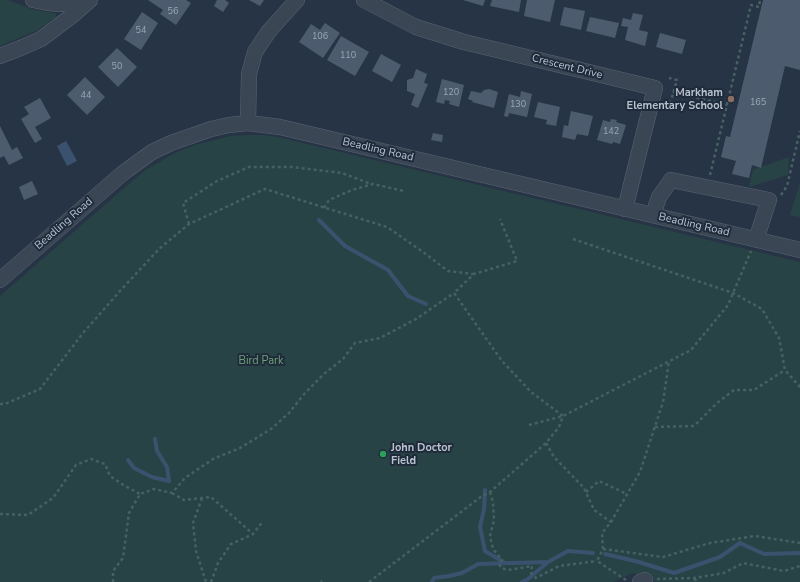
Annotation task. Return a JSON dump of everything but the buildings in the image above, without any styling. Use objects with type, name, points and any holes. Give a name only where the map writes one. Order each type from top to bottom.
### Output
[{"type":"street","points":[[33,0],[59,4],[88,2]]},
{"type":"street","points":[[248,123],[247,100],[249,74],[255,52],[269,31],[297,0]]},
{"type":"street","name":"Crescent Drive","points":[[364,0],[416,27],[464,42],[655,88],[625,209]]},
{"type":"street","points":[[0,56],[41,38],[58,27],[88,2]]},
{"type":"street","name":"Beadling Road","points":[[0,280],[123,173],[152,152],[171,143],[211,129],[248,123],[280,127],[625,209],[754,244],[800,250]]},
{"type":"street","points":[[653,216],[659,197],[670,180],[769,200],[754,244]]},
{"type":"path","points":[[711,170],[751,5],[759,6],[760,0]]},
{"type":"path","points":[[669,78],[677,80],[671,103]]},
{"type":"path","points":[[674,92],[727,105]]},
{"type":"path","points":[[769,200],[780,197],[787,186],[800,131]]},
{"type":"path","points":[[189,224],[183,204],[217,181],[250,167],[292,167],[342,173],[371,184],[404,192]]},
{"type":"path","points":[[324,208],[329,200],[371,184]]},
{"type":"path","points":[[0,404],[5,404],[40,389],[83,333],[120,291],[159,249],[189,224],[265,189],[387,227],[448,271],[474,274],[517,261],[500,219]]},
{"type":"path","points":[[573,238],[733,293],[762,308],[779,338],[785,370],[800,387]]},
{"type":"path","points":[[529,425],[563,416],[691,350],[728,305],[754,244]]},
{"type":"path","points":[[172,493],[185,478],[213,459],[240,448],[272,429],[289,414],[305,393],[324,374],[343,359],[355,343],[380,338],[416,319],[454,294],[474,274]]},
{"type":"path","points":[[454,294],[502,361],[531,392],[563,416]]},
{"type":"path","points":[[597,561],[603,549],[602,533],[611,522],[640,472],[663,402],[669,361]]},
{"type":"path","points":[[655,427],[694,426],[717,403],[734,390],[754,390],[785,370]]},
{"type":"path","points":[[369,582],[482,496],[490,492],[546,443],[559,427],[563,416]]},
{"type":"path","points":[[546,443],[554,458],[584,488],[594,510],[611,522]]},
{"type":"path","points":[[0,514],[28,515],[52,498],[76,466],[91,459],[105,464],[110,476],[140,494]]},
{"type":"path","points":[[586,492],[599,481],[627,494]]},
{"type":"path","points":[[113,582],[113,571],[123,558],[129,513],[140,494],[154,489],[172,493],[184,500],[211,497],[253,534]]},
{"type":"path","points":[[490,492],[493,502],[494,520],[490,536],[501,568],[508,570],[532,566],[531,573],[536,578],[559,566],[597,561],[638,581],[694,578],[724,572],[743,563],[784,571],[800,566]]},
{"type":"path","points":[[202,498],[193,523],[196,551],[206,582]]},
{"type":"path","points":[[211,582],[218,563],[231,544],[253,534],[263,522]]},
{"type":"path","points":[[603,549],[664,557],[710,543],[755,536],[800,543]]},
{"type":"path","points":[[694,578],[699,582]]},
{"type":"green space","points":[[0,0],[8,0],[34,10],[56,13],[56,17],[36,31],[0,46]]},
{"type":"green space","name":"Bird Park","points":[[246,135],[278,137],[800,262],[800,582],[657,582],[633,573],[613,582],[0,582],[0,296],[144,171],[175,153],[195,145],[231,136]]},
{"type":"green space","points":[[789,157],[788,175],[749,187],[753,170]]},
{"type":"green space","points":[[800,183],[800,217],[790,215]]},
{"type":"water","points":[[66,141],[77,161],[67,166],[57,146]]},
{"type":"waterway","points":[[319,220],[345,246],[388,270],[408,296],[426,304]]},
{"type":"waterway","points":[[128,460],[134,468],[152,477],[169,481],[167,467],[157,451],[155,439]]},
{"type":"waterway","points":[[485,490],[484,509],[480,527],[485,551],[505,563]]},
{"type":"waterway","points":[[605,554],[639,562],[674,573],[720,557],[740,543],[764,554],[800,553]]},
{"type":"waterway","points":[[522,582],[528,579],[548,562],[568,551],[593,553]]},
{"type":"waterway","points":[[432,582],[434,578],[462,573],[478,564],[548,562]]},
{"type":"place","name":"Markham Elementary School","points":[[731,99]]},
{"type":"place","name":"John Doctor Field","points":[[383,454]]}]
